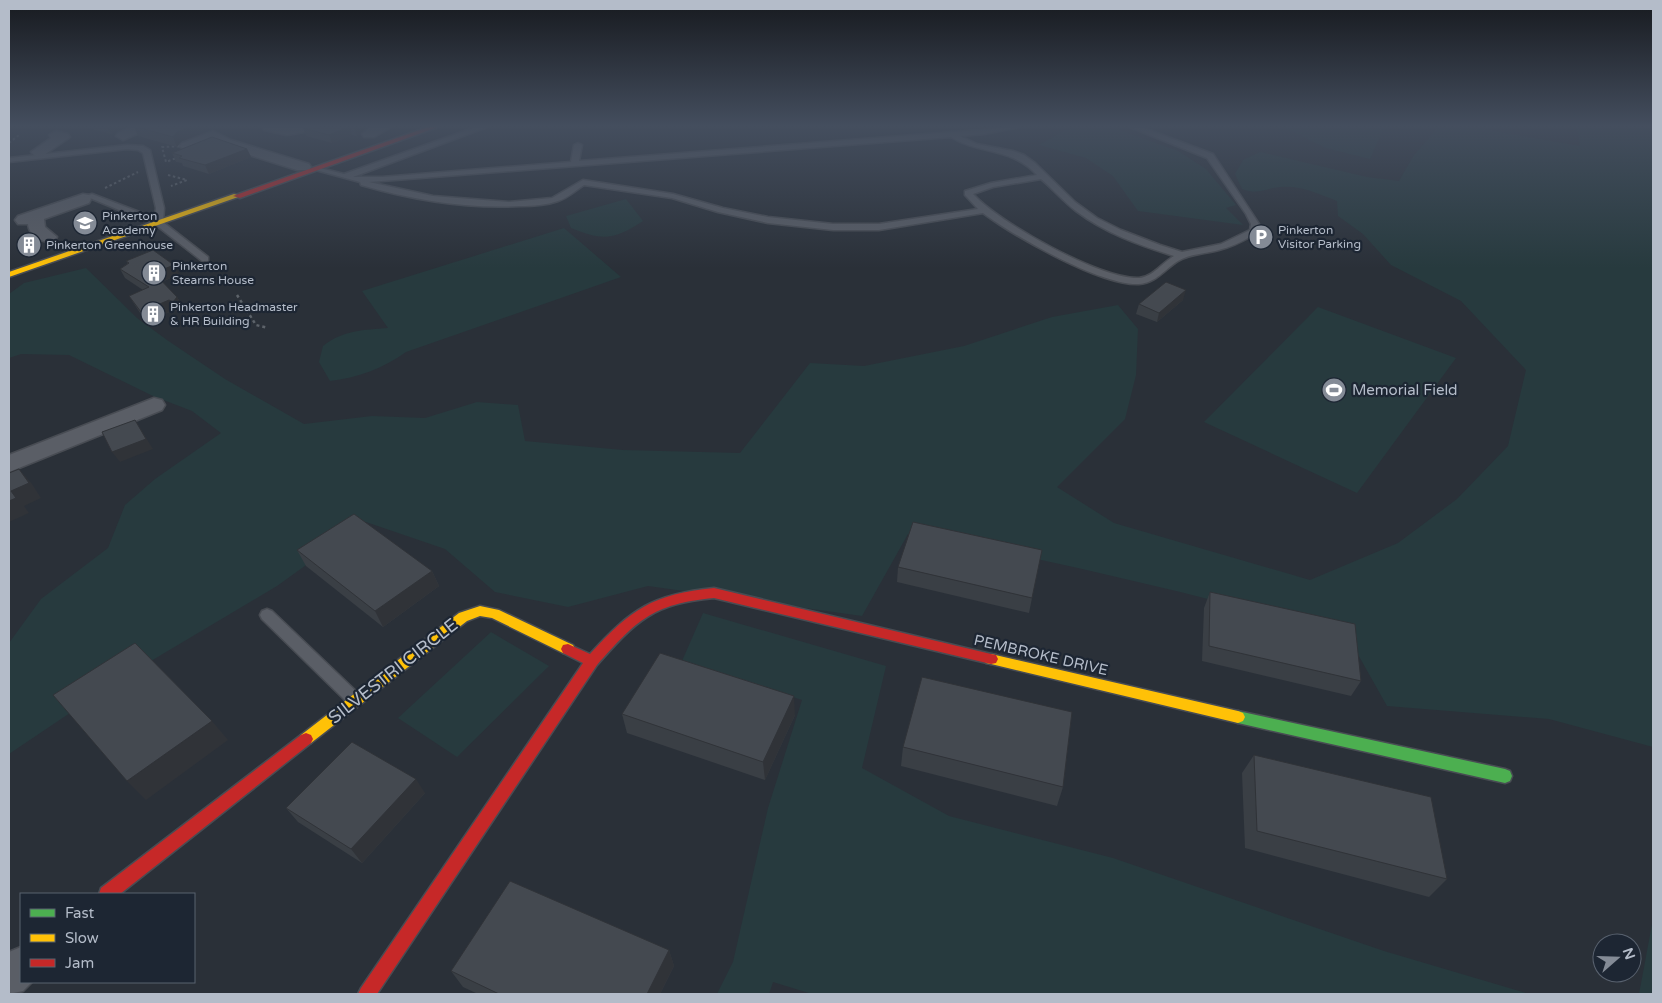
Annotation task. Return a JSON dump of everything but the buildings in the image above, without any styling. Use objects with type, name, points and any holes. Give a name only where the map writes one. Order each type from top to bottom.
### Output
[{"type":"street","points":[[9,275],[294,174]]},
{"type":"street","points":[[48,237],[37,229],[30,218],[86,197]]},
{"type":"street","points":[[9,464],[154,405]]},
{"type":"street","name":"PEMBROKE DRIVE","points":[[592,661],[622,627],[641,611],[673,598],[714,593],[1172,702],[1505,776]]},
{"type":"street","name":"SILVESTRI CIRCLE","points":[[108,893],[455,622],[472,613],[495,614],[592,661]]},
{"type":"street","points":[[367,994],[592,661]]},
{"type":"street","points":[[9,977],[20,967]]},
{"type":"lane","points":[[152,174],[160,208],[160,223]]},
{"type":"lane","points":[[331,174],[405,193],[458,201],[500,204],[556,199],[583,182],[673,196],[720,210],[768,220],[833,227],[879,228],[985,210]]},
{"type":"lane","points":[[343,177],[352,174]]},
{"type":"lane","points":[[358,180],[442,174]]},
{"type":"lane","points":[[1182,255],[1154,246],[1097,221],[1071,203],[1043,176],[991,185],[968,193],[985,210],[1057,253],[1126,280],[1136,281],[1155,277],[1182,255],[1225,246],[1254,231],[1255,224],[1222,174]]},
{"type":"lane","points":[[86,197],[160,223],[205,259]]},
{"type":"lane","points":[[267,615],[355,700]]},
{"type":"path","points":[[105,188],[134,174]]},
{"type":"path","points":[[168,175],[187,180],[171,186]]},
{"type":"path","points":[[237,295],[256,325],[268,328]]},
{"type":"green space","points":[[1110,174],[1210,174],[1236,205],[1226,208],[1243,225],[1138,211]]},
{"type":"green space","points":[[1235,174],[1353,174],[1399,181],[1403,174],[1653,174],[1653,747],[1549,719],[1387,706],[1347,635],[1238,606],[1128,580],[1018,555],[908,534],[862,616],[648,586],[568,607],[495,592],[445,549],[366,522],[277,586],[119,680],[9,754],[9,643],[41,599],[108,548],[125,505],[155,479],[221,433],[192,411],[153,396],[69,355],[21,354],[9,358],[9,294],[24,283],[86,268],[137,318],[167,340],[225,379],[304,424],[372,416],[425,418],[477,402],[518,405],[525,441],[623,450],[740,453],[810,363],[864,366],[964,346],[1052,317],[1118,305],[1138,329],[1136,375],[1125,419],[1057,487],[1114,523],[1310,580],[1398,543],[1457,499],[1508,446],[1526,370],[1461,301],[1391,265],[1363,234],[1338,216],[1337,201],[1295,187],[1280,187],[1257,192],[1248,191],[1242,189]]},
{"type":"green space","points":[[626,199],[643,221],[616,235],[600,237],[571,228],[566,216]]},
{"type":"green space","points":[[564,228],[621,277],[406,352],[389,363],[370,371],[330,381],[319,362],[323,346],[346,334],[362,330],[388,328],[362,291]]},
{"type":"green space","name":"Memorial Field","points":[[1318,307],[1456,358],[1357,493],[1204,422]]},
{"type":"green space","points":[[703,613],[886,666],[862,768],[949,816],[1113,858],[1384,951],[1529,994],[812,994],[773,982],[769,994],[717,994],[733,962],[768,808],[802,700],[682,661]]},
{"type":"green space","points":[[491,632],[549,666],[457,757],[398,718]]},
{"type":"green space","points":[[1653,919],[1653,994],[1639,994]]},
{"type":"traffic: fast","points":[[1238,717],[1505,776]]},
{"type":"traffic: slow","points":[[9,275],[237,196]]},
{"type":"traffic: slow","points":[[306,739],[463,617],[480,611],[495,614],[568,649]]},
{"type":"traffic: slow","points":[[991,659],[1238,717]]},
{"type":"traffic: jam","points":[[237,196],[301,174]]},
{"type":"traffic: jam","points":[[592,661],[619,632],[644,611],[674,599],[714,593],[991,659]]},
{"type":"traffic: jam","points":[[367,994],[592,661],[568,649]]},
{"type":"traffic: jam","points":[[108,893],[306,739]]},
{"type":"place","name":"Pinkerton Academy","points":[[85,223]]},
{"type":"place","name":"Pinkerton Visitor Parking","points":[[1261,237]]},
{"type":"place","name":"Pinkerton Greenhouse","points":[[29,245]]},
{"type":"place","name":"Pinkerton Stearns House","points":[[154,273]]},
{"type":"place","name":"Pinkerton Headmaster & HR Building","points":[[153,314]]},
{"type":"place","name":"Memorial Field","points":[[1334,390]]}]
